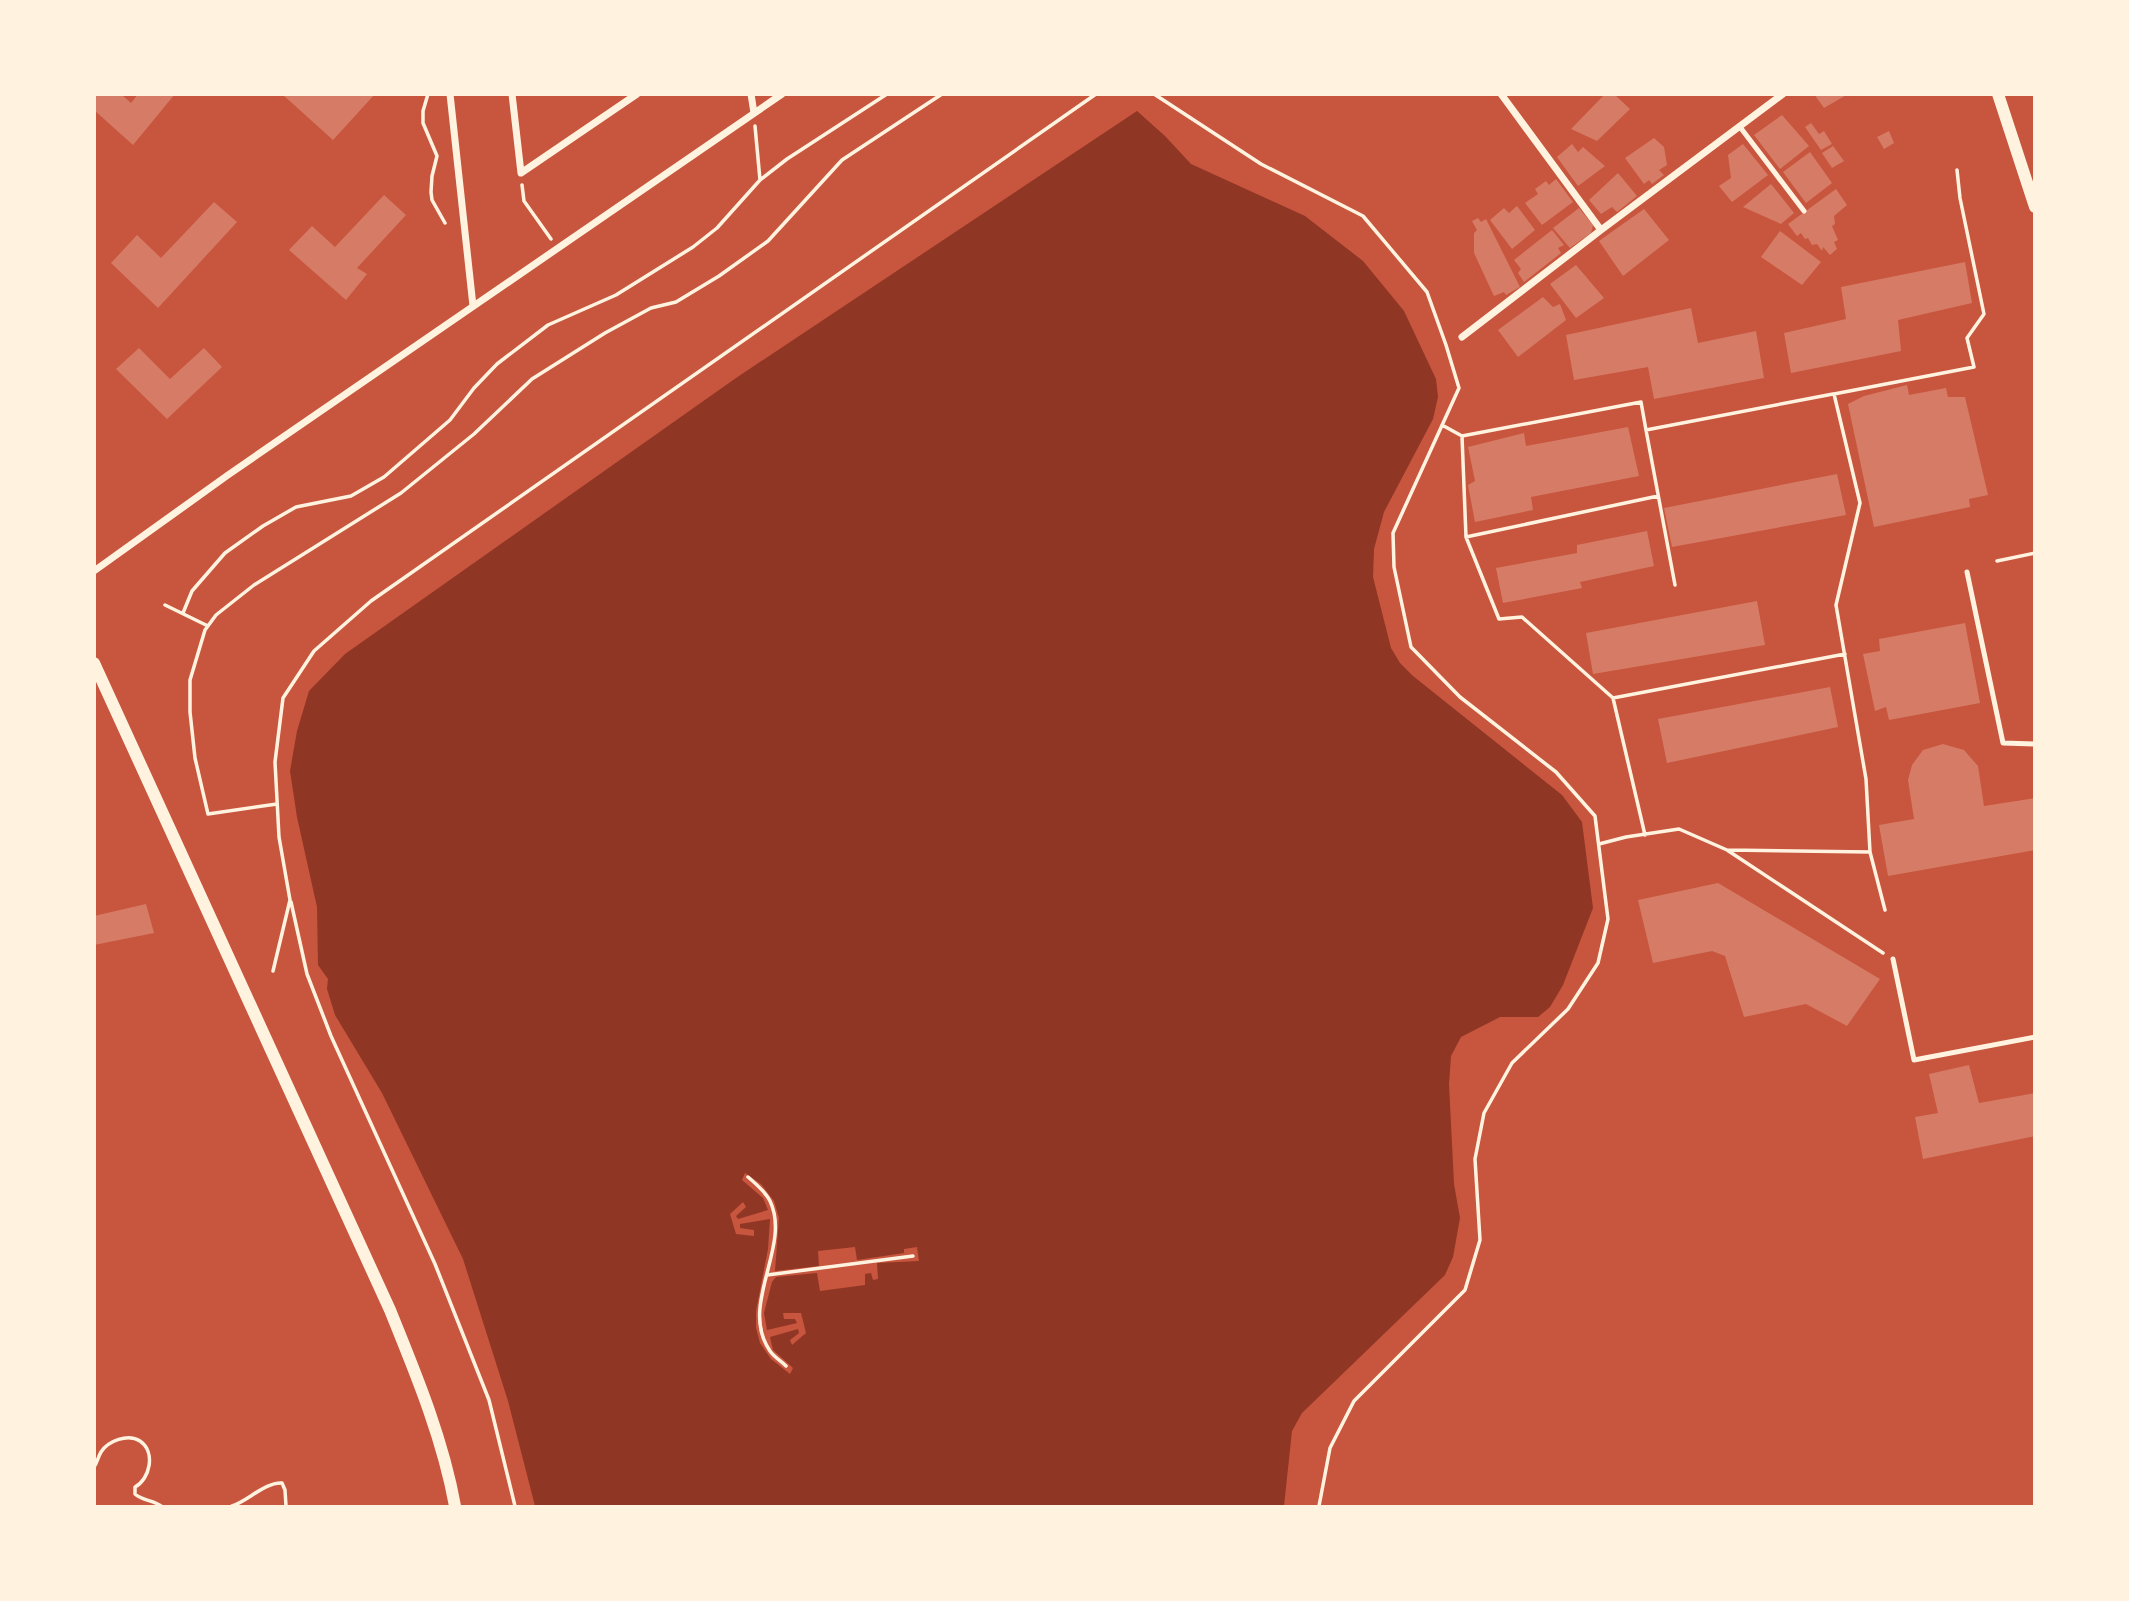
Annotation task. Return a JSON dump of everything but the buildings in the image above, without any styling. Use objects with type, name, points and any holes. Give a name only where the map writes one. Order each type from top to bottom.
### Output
[{"type":"street","points":[[450,94],[473,306]]},
{"type":"street","points":[[512,94],[521,173],[637,94]]},
{"type":"street","points":[[751,94],[754,113]]},
{"type":"street","points":[[94,570],[782,94]]},
{"type":"street","points":[[1501,94],[1601,230]]},
{"type":"street","points":[[1462,337],[1783,94]]},
{"type":"street","points":[[1998,94],[2035,207]]},
{"type":"street","points":[[94,663],[390,1310],[416,1373],[451,1480],[456,1507]]},
{"type":"lane","points":[[1740,127],[1804,211]]},
{"type":"lane","points":[[1967,572],[2003,743],[2035,744]]},
{"type":"lane","points":[[1893,959],[1914,1060],[2035,1037]]},
{"type":"path","points":[[428,94],[422,111],[423,123],[437,156],[432,176],[432,200],[445,223]]},
{"type":"path","points":[[183,613],[192,591],[225,553],[296,507],[351,496],[384,477],[450,420],[474,388],[497,364],[548,325],[616,295],[693,247],[717,228],[760,180],[787,159],[887,94]]},
{"type":"path","points":[[277,804],[208,814],[195,758],[190,680],[208,626],[216,615],[254,585],[401,493],[474,435],[532,379],[605,333],[651,309],[676,302],[768,241],[842,160],[942,94]]},
{"type":"path","points":[[515,1507],[489,1400],[435,1264],[331,1036],[307,974],[279,837],[275,762],[283,698],[314,651],[372,601],[1096,94]]},
{"type":"path","points":[[1154,94],[1261,164],[1363,216],[1427,292],[1458,388],[1394,533],[1394,567],[1411,647],[1460,697],[1556,772],[1595,816],[1608,919],[1598,962],[1568,1009],[1512,1063],[1484,1113],[1475,1159],[1480,1240],[1465,1290],[1354,1401],[1330,1448],[1319,1507]]},
{"type":"path","points":[[754,113],[760,180]]},
{"type":"path","points":[[1646,430],[1974,366],[1967,338],[1984,314],[1960,198],[1957,170]]},
{"type":"path","points":[[521,173],[524,201],[557,248]]},
{"type":"path","points":[[1834,394],[1860,503],[1836,605],[1866,779],[1870,852],[1885,910]]},
{"type":"path","points":[[1442,425],[1462,436],[1641,402],[1675,585]]},
{"type":"path","points":[[1462,436],[1466,537],[1499,619],[1522,617],[1613,698],[1645,835]]},
{"type":"path","points":[[1466,537],[1658,496]]},
{"type":"path","points":[[1997,561],[2035,553]]},
{"type":"path","points":[[165,606],[208,626]]},
{"type":"path","points":[[1613,698],[1844,654]]},
{"type":"path","points":[[1599,845],[1679,829],[1727,850],[1893,959]]},
{"type":"path","points":[[1727,850],[1870,852]]},
{"type":"path","points":[[273,971],[290,900]]},
{"type":"path","points":[[748,1177],[770,1202],[774,1218],[774,1234],[761,1296],[760,1317],[763,1335],[771,1352],[786,1366]]},
{"type":"path","points":[[767,1275],[913,1256]]},
{"type":"path","points":[[94,1467],[102,1451],[112,1442],[128,1438],[139,1440],[145,1448],[149,1473],[144,1483],[135,1488],[135,1494],[140,1498],[153,1500],[161,1507]]},
{"type":"path","points":[[232,1507],[275,1482],[282,1483],[286,1507]]},
{"type":"shaded area","points":[[1137,111],[1191,164],[1305,216],[1363,261],[1404,311],[1436,379],[1438,397],[1433,419],[1384,512],[1374,549],[1373,577],[1391,648],[1400,663],[1413,676],[1562,795],[1582,822],[1593,908],[1563,985],[1550,1007],[1538,1017],[1500,1017],[1461,1037],[1451,1056],[1449,1084],[1454,1184],[1460,1218],[1453,1257],[1445,1275],[1302,1413],[1292,1431],[1284,1506],[535,1506],[508,1401],[463,1259],[382,1093],[335,1015],[327,989],[328,979],[318,965],[317,907],[290,771],[297,731],[309,691],[345,654],[736,378]]},
{"type":"pier","points":[[745,1173],[761,1184],[774,1201],[779,1218],[775,1271],[819,1266],[818,1251],[855,1247],[857,1260],[904,1253],[904,1249],[917,1247],[919,1261],[877,1263],[878,1279],[873,1280],[871,1273],[865,1274],[865,1285],[820,1291],[817,1273],[776,1277],[772,1282],[764,1313],[767,1330],[797,1323],[795,1319],[784,1319],[783,1313],[801,1313],[806,1333],[792,1345],[790,1340],[799,1333],[798,1329],[770,1337],[773,1350],[793,1368],[790,1374],[771,1359],[760,1343],[756,1328],[756,1311],[768,1249],[770,1219],[740,1224],[740,1228],[754,1230],[754,1236],[736,1234],[730,1214],[743,1202],[746,1207],[736,1216],[738,1219],[768,1210],[763,1198],[742,1180]]}]
